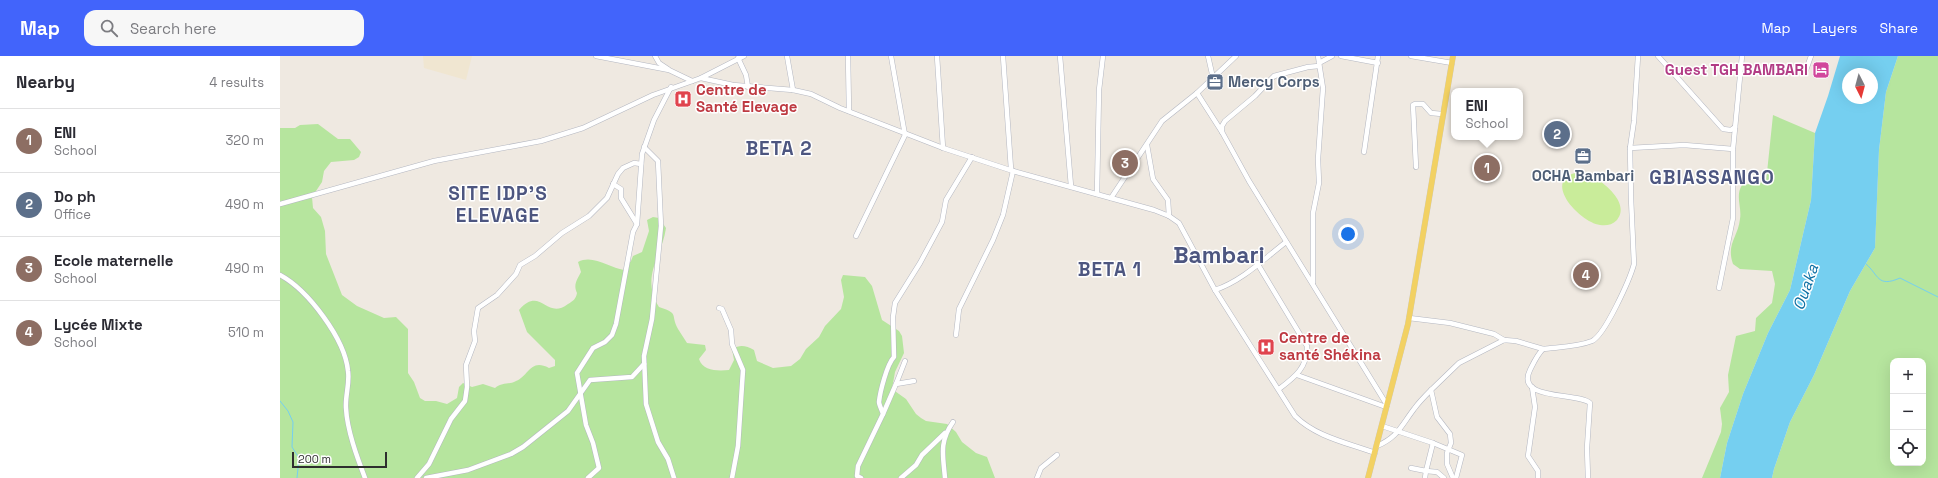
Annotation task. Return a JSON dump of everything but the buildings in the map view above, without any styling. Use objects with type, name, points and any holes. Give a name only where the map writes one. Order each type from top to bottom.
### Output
[{"type":"main road","points":[[1368,478],[1409,318],[1452,60]]},
{"type":"street","points":[[596,56],[669,70]]},
{"type":"street","points":[[655,56],[659,63],[669,70],[692,81]]},
{"type":"street","points":[[280,204],[434,161],[541,141],[583,128],[671,87],[701,78],[735,58],[744,56]]},
{"type":"street","points":[[787,56],[793,90]]},
{"type":"street","points":[[848,56],[847,86],[849,111]]},
{"type":"street","points":[[856,236],[905,135],[891,56]]},
{"type":"street","points":[[936,56],[943,148]]},
{"type":"street","points":[[956,336],[959,310],[1003,216],[1012,170],[1003,56]]},
{"type":"street","points":[[1060,56],[1071,186]]},
{"type":"street","points":[[1097,194],[1099,90],[1103,56]]},
{"type":"street","points":[[1208,56],[1213,78]]},
{"type":"street","points":[[1111,198],[1162,121],[1196,93],[1236,56]]},
{"type":"street","points":[[1313,285],[1313,213],[1319,183],[1318,160],[1323,88],[1318,56]]},
{"type":"street","points":[[1222,132],[1222,126],[1225,121],[1255,96],[1274,76],[1319,65],[1332,56]]},
{"type":"street","points":[[1340,56],[1378,63]]},
{"type":"street","points":[[1364,152],[1378,56]]},
{"type":"street","points":[[1411,56],[1452,60],[1458,56]]},
{"type":"street","points":[[1409,318],[1450,323],[1494,334],[1504,340],[1516,341],[1543,349],[1584,343],[1593,340],[1607,323],[1632,274],[1634,264],[1630,198],[1632,178],[1630,148],[1634,121],[1638,56]]},
{"type":"street","points":[[1658,56],[1723,129],[1731,130],[1735,127]]},
{"type":"street","points":[[1718,288],[1733,218],[1733,149],[1742,56]]},
{"type":"street","points":[[1806,70],[1810,56]]},
{"type":"street","points":[[735,58],[746,75],[748,86]]},
{"type":"street","points":[[701,78],[733,85],[793,90],[811,94],[905,135],[943,148],[1012,170],[1154,210],[1169,216],[1179,224],[1215,290],[1296,416],[1306,426],[1320,433],[1375,453]]},
{"type":"street","points":[[588,478],[599,468],[593,443],[586,425],[577,373],[593,348],[605,342],[612,335],[614,329],[633,232],[637,224],[641,164],[644,147],[654,120],[671,87]]},
{"type":"street","points":[[1196,93],[1222,132],[1249,181],[1386,406]]},
{"type":"street","points":[[1416,167],[1413,105],[1423,104],[1430,113],[1442,114]]},
{"type":"street","points":[[1147,145],[1152,179],[1168,200],[1169,216]]},
{"type":"street","points":[[1630,148],[1684,145],[1733,149]]},
{"type":"street","points":[[644,147],[658,161],[661,226],[652,319],[644,364],[646,404],[658,442],[668,459],[674,478]]},
{"type":"street","points":[[883,414],[879,402],[885,373],[890,361],[894,357],[893,317],[895,303],[920,263],[942,222],[946,200],[972,157]]},
{"type":"street","points":[[418,478],[429,464],[451,419],[465,401],[467,387],[466,365],[475,341],[474,332],[478,308],[497,294],[516,274],[520,265],[535,256],[562,233],[589,216],[607,198],[613,184],[623,168],[634,163],[641,164]]},
{"type":"street","points":[[613,184],[621,189],[622,198],[637,224]]},
{"type":"street","points":[[1215,290],[1228,286],[1286,242]]},
{"type":"street","points":[[1258,264],[1307,346],[1306,362],[1297,375],[1279,389]]},
{"type":"street","points":[[280,274],[294,284],[314,306],[339,343],[344,354],[349,372],[346,408],[355,453],[365,478]]},
{"type":"street","points":[[719,308],[722,309],[731,330],[732,344],[743,370],[738,446],[732,478]]},
{"type":"street","points":[[1377,446],[1387,442],[1398,432],[1414,408],[1459,363],[1504,340]]},
{"type":"street","points":[[1538,478],[1538,471],[1528,456],[1534,407],[1532,387],[1528,374],[1538,353],[1543,349]]},
{"type":"street","points":[[861,478],[857,476],[858,466],[883,414],[905,361]]},
{"type":"street","points":[[426,478],[468,470],[511,454],[536,438],[568,410],[590,380],[632,377],[644,364]]},
{"type":"street","points":[[1297,375],[1386,406]]},
{"type":"street","points":[[896,384],[914,381]]},
{"type":"street","points":[[1532,387],[1544,393],[1577,397],[1590,403],[1587,448],[1588,478]]},
{"type":"street","points":[[1431,390],[1437,417],[1450,434],[1451,442],[1448,450],[1447,464],[1455,478]]},
{"type":"street","points":[[901,478],[916,465],[922,455],[946,433],[953,422]]},
{"type":"street","points":[[1382,426],[1433,443],[1462,455],[1455,478]]},
{"type":"street","points":[[945,478],[942,448],[946,433]]},
{"type":"street","points":[[1424,478],[1433,443]]},
{"type":"street","points":[[1037,478],[1042,468],[1057,454]]},
{"type":"street","points":[[1411,468],[1437,472],[1444,478]]},
{"type":"shaded area","points":[[423,56],[472,56],[466,80],[424,68]]},
{"type":"green space","points":[[1898,56],[1938,56],[1938,478],[1772,478],[1790,422],[1814,375],[1850,291],[1875,248],[1879,150],[1886,92]]},
{"type":"green space","points":[[1773,115],[1815,133],[1811,200],[1790,290],[1768,333],[1743,394],[1727,443],[1720,478],[1702,478],[1721,432],[1722,424],[1720,408],[1729,392],[1728,375],[1736,336],[1755,331],[1756,318],[1772,303],[1775,284],[1772,271],[1740,269],[1733,264],[1731,251],[1740,219],[1739,193],[1742,185],[1766,182]]},
{"type":"green space","points":[[318,124],[338,139],[350,139],[361,152],[359,157],[354,160],[331,162],[324,171],[322,182],[312,197],[313,208],[321,217],[325,231],[326,254],[342,295],[357,306],[384,318],[396,317],[408,329],[408,373],[414,382],[420,398],[425,401],[436,401],[447,404],[457,398],[459,387],[463,383],[472,387],[483,384],[495,388],[520,379],[534,366],[543,365],[549,368],[555,366],[555,360],[527,332],[519,310],[527,303],[533,301],[554,309],[560,308],[573,301],[577,295],[575,285],[581,272],[578,262],[584,260],[595,260],[624,270],[633,256],[642,252],[649,231],[647,220],[653,217],[659,218],[666,228],[652,276],[654,296],[659,307],[672,313],[678,329],[687,343],[705,345],[706,350],[699,359],[704,366],[715,370],[729,370],[734,360],[732,349],[741,346],[754,350],[757,361],[773,368],[791,366],[800,359],[806,349],[819,337],[825,326],[841,309],[844,297],[841,280],[843,275],[865,277],[872,286],[882,320],[899,331],[902,336],[904,353],[895,372],[892,389],[906,399],[916,414],[921,418],[926,421],[947,424],[956,432],[962,442],[976,453],[987,457],[995,478],[280,478],[280,128],[295,128],[300,125]]},
{"type":"green space","points":[[1580,172],[1587,174],[1603,183],[1617,197],[1621,213],[1615,222],[1600,225],[1591,222],[1582,216],[1567,200],[1563,191],[1563,182],[1568,176]]},
{"type":"water","name":"Ouaka","points":[[1840,56],[1898,56],[1886,92],[1879,150],[1875,248],[1850,291],[1814,375],[1790,422],[1772,478],[1720,478],[1727,443],[1743,394],[1768,333],[1790,290],[1811,200],[1815,133]]},
{"type":"waterway","points":[[1866,264],[1879,279],[1883,281],[1887,282],[1900,278],[1938,297]]},
{"type":"waterway","points":[[280,401],[288,411],[293,422],[292,447],[299,458],[297,478]]},
{"type":"place","name":"Guest TGH BAMBARI","points":[[1821,70]]},
{"type":"place","name":"Mercy Corps","points":[[1215,82]]},
{"type":"place","name":"Centre de Santé Elevage","points":[[683,99]]},
{"type":"place","name":"Do ph","points":[[1557,134]]},
{"type":"place","name":"OCHA Bambari","points":[[1583,156]]},
{"type":"place","name":"Ecole maternelle","points":[[1125,163]]},
{"type":"place","name":"ENI","points":[[1487,168]]},
{"type":"place","name":"Lycée Mixte","points":[[1586,275]]},
{"type":"place","name":"Centre de santé Shékina","points":[[1266,347]]},
{"type":"district","name":"BETA 2","points":[[779,148]]},
{"type":"district","name":"GBIASSANGO","points":[[1712,177]]},
{"type":"district","name":"SITE IDP'S ELEVAGE","points":[[498,204]]},
{"type":"district","name":"Bambari","points":[[1219,255]]},
{"type":"district","name":"BETA 1","points":[[1110,269]]}]
